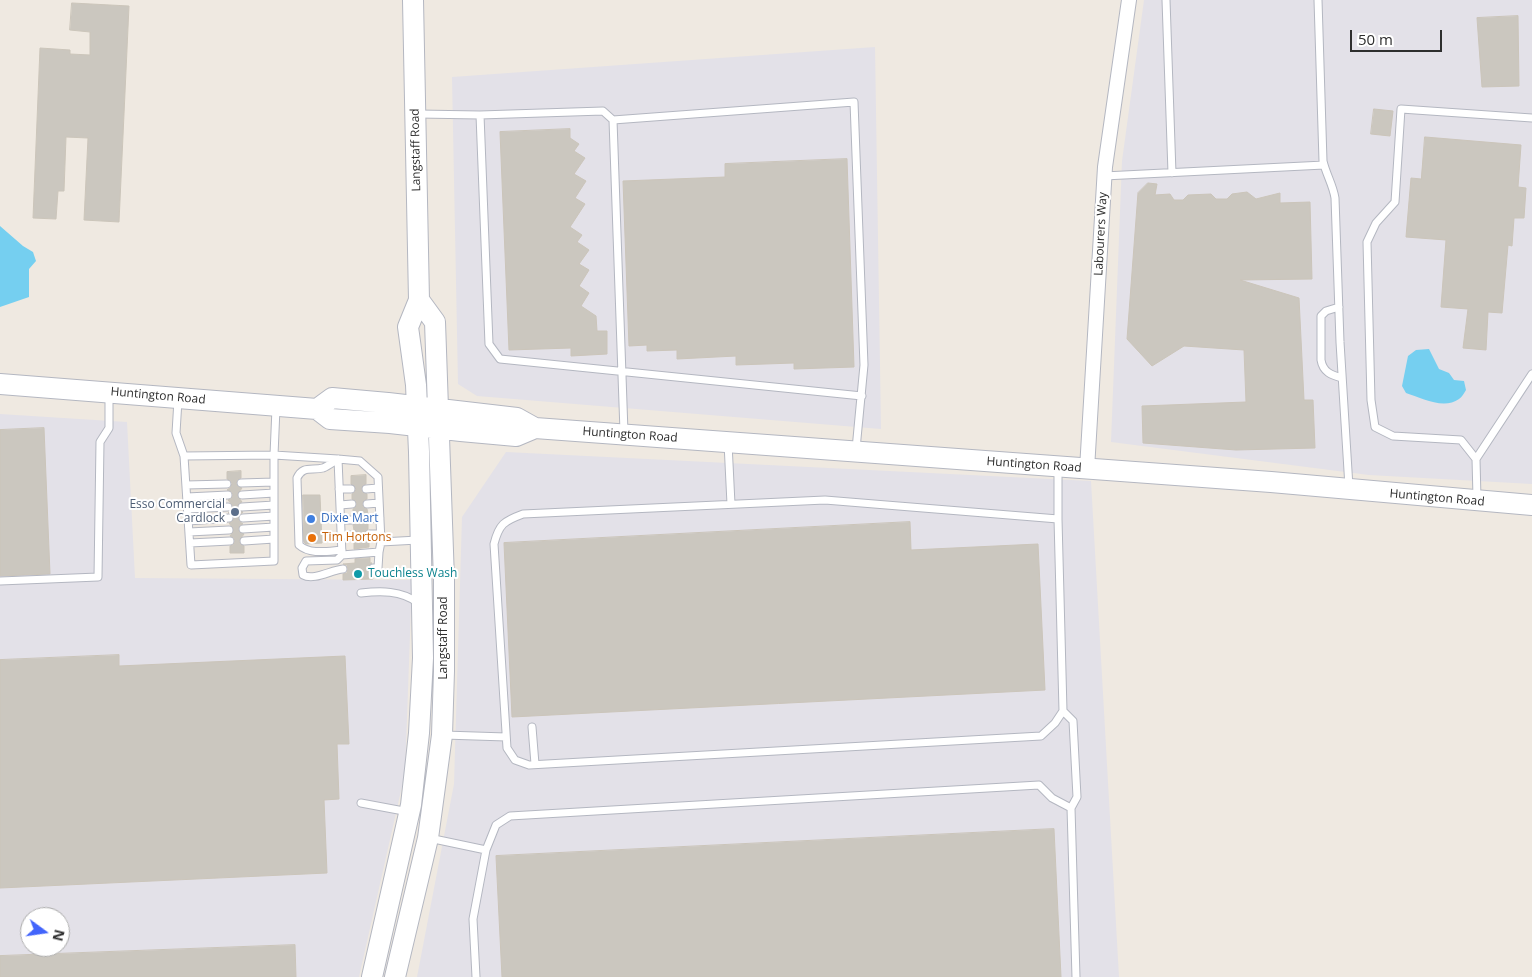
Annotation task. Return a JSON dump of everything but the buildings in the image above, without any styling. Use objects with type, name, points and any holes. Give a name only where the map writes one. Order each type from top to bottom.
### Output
[{"type":"street","name":"Langstaff Road","points":[[372,977],[409,812],[420,733],[423,658],[421,540],[417,416],[408,327],[419,300],[413,0]]},
{"type":"street","name":"Labourers Way","points":[[1087,469],[1104,176],[1129,0]]},
{"type":"street","name":"Langstaff Road","points":[[395,977],[428,838],[442,735],[444,580],[435,322],[419,300]]},
{"type":"street","name":"Huntington Road","points":[[0,384],[317,409],[330,419],[417,416],[438,409],[517,418],[535,428],[1087,469],[1532,505]]},
{"type":"street","name":"Huntington Road","points":[[417,416],[438,428],[516,436],[535,428]]},
{"type":"lane","points":[[1166,0],[1172,173]]},
{"type":"lane","points":[[1318,0],[1324,165],[1333,185],[1335,198],[1342,378],[1349,490]]},
{"type":"lane","points":[[415,114],[480,115],[602,111],[613,120],[854,102],[864,366],[856,452]]},
{"type":"lane","points":[[1478,501],[1476,459],[1461,440],[1393,436],[1376,427],[1371,400],[1367,242],[1376,223],[1395,202],[1401,109],[1532,118]]},
{"type":"lane","points":[[480,115],[489,344],[500,359],[862,396]]},
{"type":"lane","points":[[613,120],[624,435]]},
{"type":"lane","points":[[1104,176],[1324,165]]},
{"type":"lane","points":[[1339,307],[1326,311],[1321,316],[1321,360],[1322,367],[1326,372],[1342,378]]},
{"type":"lane","points":[[1476,459],[1532,374]]},
{"type":"lane","points":[[0,581],[98,576],[100,442],[108,428],[109,392]]},
{"type":"lane","points":[[178,398],[176,433],[184,456],[191,565],[274,561],[276,406]]},
{"type":"lane","points":[[728,442],[731,504]]},
{"type":"lane","points":[[184,456],[274,455],[360,461],[378,477],[381,542],[378,568],[373,568]]},
{"type":"lane","points":[[338,459],[342,552],[337,560],[306,561],[302,568],[303,575],[311,577],[343,569]]},
{"type":"lane","points":[[338,459],[322,468],[305,469],[297,478],[299,545],[305,550],[312,552],[379,552]]},
{"type":"lane","points":[[1058,467],[1063,712],[1055,723],[1041,736],[529,765],[515,760],[507,748],[494,544],[498,530],[506,520],[523,514],[825,500],[1058,519]]},
{"type":"lane","points":[[241,483],[274,482]]},
{"type":"lane","points":[[186,485],[227,484]]},
{"type":"lane","points":[[366,488],[378,488]]},
{"type":"lane","points":[[339,490],[351,489]]},
{"type":"lane","points":[[242,494],[274,493]]},
{"type":"lane","points":[[187,498],[228,495]]},
{"type":"lane","points":[[367,504],[379,503]]},
{"type":"lane","points":[[340,505],[352,504]]},
{"type":"lane","points":[[242,506],[274,505]]},
{"type":"lane","points":[[188,509],[228,507]]},
{"type":"lane","points":[[243,518],[274,516]]},
{"type":"lane","points":[[188,520],[229,518]]},
{"type":"lane","points":[[368,519],[380,518]]},
{"type":"lane","points":[[341,520],[353,520]]},
{"type":"lane","points":[[243,529],[274,527]]},
{"type":"lane","points":[[189,532],[229,530]]},
{"type":"lane","points":[[368,534],[380,534]]},
{"type":"lane","points":[[342,535],[354,535]]},
{"type":"lane","points":[[244,540],[274,539]]},
{"type":"lane","points":[[381,542],[421,540]]},
{"type":"lane","points":[[190,543],[230,541]]},
{"type":"lane","points":[[361,593],[393,592],[408,596],[422,606]]},
{"type":"lane","points":[[1063,712],[1073,721],[1077,797],[1071,808],[1076,977]]},
{"type":"lane","points":[[532,727],[535,764]]},
{"type":"lane","points":[[442,735],[506,737]]},
{"type":"lane","points":[[476,977],[473,919],[486,850],[496,825],[510,816],[1039,785],[1052,798],[1071,808]]},
{"type":"lane","points":[[361,803],[409,812]]},
{"type":"lane","points":[[428,838],[486,850]]},
{"type":"shaded area","points":[[1144,0],[1532,0],[1532,484],[1369,475],[1111,442],[1122,161]]},
{"type":"shaded area","points":[[875,47],[881,429],[477,396],[458,384],[452,77]]},
{"type":"shaded area","points":[[0,414],[127,422],[135,578],[412,580],[405,773],[359,977],[0,977]]},
{"type":"shaded area","points":[[506,452],[1091,481],[1119,977],[417,977],[454,784],[462,517]]},
{"type":"water","points":[[0,226],[33,252],[36,261],[29,269],[29,297],[0,307]]},
{"type":"water","points":[[1429,349],[1439,369],[1449,373],[1454,380],[1464,381],[1466,390],[1459,399],[1453,402],[1440,403],[1406,393],[1402,386],[1408,356],[1416,350]]},
{"type":"place","name":"Esso Commercial Cardlock","points":[[235,512]]},
{"type":"place","name":"Dixie Mart","points":[[311,519]]},
{"type":"place","name":"Tim Hortons","points":[[312,538]]},
{"type":"place","name":"Touchless Wash","points":[[358,574]]}]
